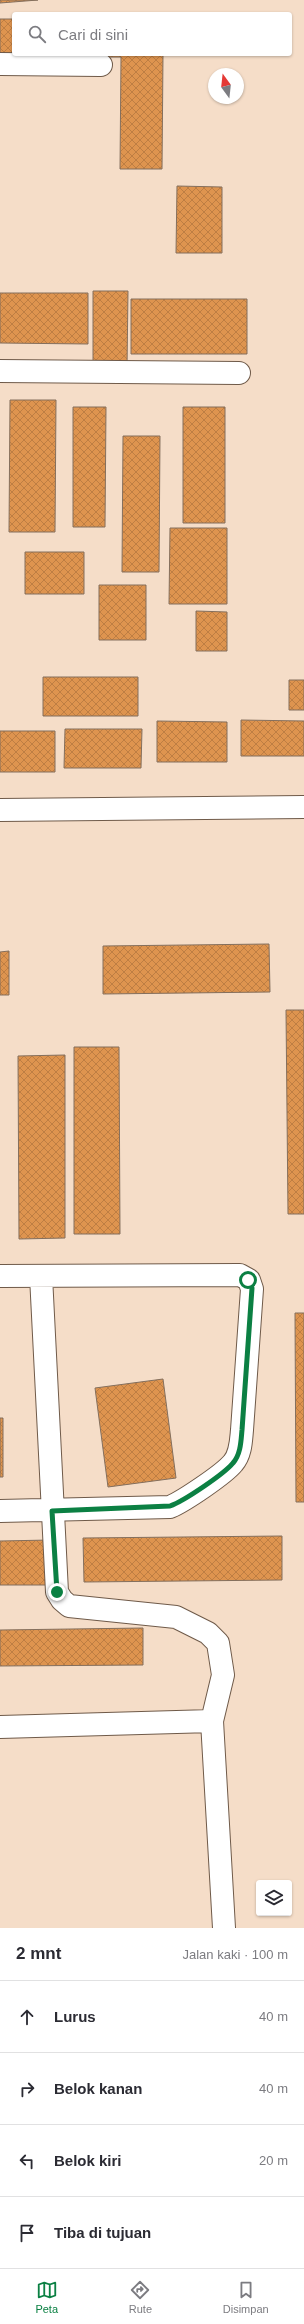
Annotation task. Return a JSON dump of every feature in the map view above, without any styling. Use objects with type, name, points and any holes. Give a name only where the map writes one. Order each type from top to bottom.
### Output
[{"type":"street","points":[[0,64],[101,65]]},
{"type":"street","points":[[0,371],[238,373]]},
{"type":"street","points":[[0,810],[304,807]]},
{"type":"street","points":[[0,1276],[240,1275],[248,1280],[252,1288],[242,1430],[240,1449],[234,1462],[182,1501],[170,1506],[52,1511],[0,1511]]},
{"type":"street","points":[[41,1276],[57,1592],[62,1600],[69,1606],[176,1618],[208,1633],[218,1643],[223,1675],[212,1721],[224,1928]]},
{"type":"street","points":[[0,1727],[212,1721]]},
{"type":"building","points":[[0,0],[38,0],[0,3]]},
{"type":"building","points":[[0,19],[12,19],[12,55],[0,60]]},
{"type":"building","points":[[163,56],[162,169],[120,169],[121,57],[50,57]]},
{"type":"building","points":[[177,186],[222,187],[222,253],[176,253]]},
{"type":"building","points":[[93,291],[128,291],[127,368],[93,368]]},
{"type":"building","points":[[0,293],[88,293],[88,344],[0,343]]},
{"type":"building","points":[[131,299],[247,299],[247,354],[131,354]]},
{"type":"building","points":[[10,400],[56,400],[55,532],[9,532]]},
{"type":"building","points":[[73,407],[106,407],[105,527],[73,527]]},
{"type":"building","points":[[183,407],[225,407],[225,523],[183,523]]},
{"type":"building","points":[[123,436],[160,436],[159,572],[122,572]]},
{"type":"building","points":[[170,528],[227,528],[227,604],[169,604]]},
{"type":"building","points":[[25,552],[84,552],[84,594],[25,594]]},
{"type":"building","points":[[99,585],[146,585],[146,640],[99,640]]},
{"type":"building","points":[[196,611],[227,612],[227,651],[196,651]]},
{"type":"building","points":[[43,677],[138,677],[138,716],[43,716]]},
{"type":"building","points":[[289,680],[304,680],[304,710],[289,710]]},
{"type":"building","points":[[241,720],[304,721],[304,756],[241,756]]},
{"type":"building","points":[[157,721],[227,722],[227,762],[157,762]]},
{"type":"building","points":[[65,729],[142,729],[141,768],[64,768]]},
{"type":"building","points":[[0,731],[55,731],[55,772],[0,772]]},
{"type":"building","points":[[269,944],[270,992],[103,994],[103,946]]},
{"type":"building","points":[[9,951],[9,995],[0,995],[0,952]]},
{"type":"building","points":[[286,1010],[304,1010],[304,1214],[288,1214]]},
{"type":"building","points":[[74,1047],[119,1047],[120,1234],[74,1234]]},
{"type":"building","points":[[65,1055],[65,1238],[19,1239],[18,1056]]},
{"type":"building","points":[[295,1313],[304,1313],[304,1502],[296,1502]]},
{"type":"building","points":[[163,1379],[176,1478],[108,1487],[95,1388]]},
{"type":"building","points":[[0,1418],[3,1418],[3,1477],[0,1477]]},
{"type":"building","points":[[282,1536],[282,1580],[84,1582],[83,1538]]},
{"type":"building","points":[[50,1540],[50,1585],[0,1585],[0,1541]]},
{"type":"building","points":[[143,1628],[143,1665],[0,1666],[0,1630]]},
{"type":"route","points":[[57,1592],[52,1511],[170,1506],[182,1501],[234,1462],[240,1449],[242,1430],[252,1288],[248,1280]]}]
